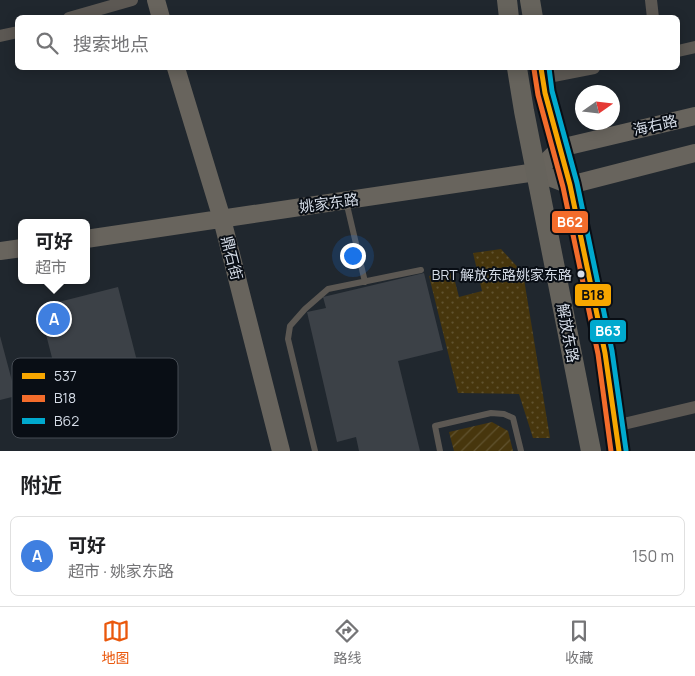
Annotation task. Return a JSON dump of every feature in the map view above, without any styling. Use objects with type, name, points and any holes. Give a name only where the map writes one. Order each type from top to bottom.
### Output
[{"type":"main road","points":[[507,0],[510,15]]},
{"type":"main road","points":[[530,0],[532,15]]},
{"type":"main road","name":"解放东路","points":[[517,70],[588,450]]},
{"type":"main road","points":[[542,73],[545,93],[570,185],[604,352],[619,451]]},
{"type":"street","points":[[80,15],[132,0]]},
{"type":"street","points":[[156,0],[160,15]]},
{"type":"street","points":[[650,0],[653,15]]},
{"type":"street","points":[[0,36],[15,33]]},
{"type":"street","points":[[680,51],[695,48]]},
{"type":"street","name":"鼎石街","points":[[177,70],[222,219],[282,451]]},
{"type":"street","points":[[542,73],[573,70]]},
{"type":"street","name":"海右路","points":[[560,148],[695,116]]},
{"type":"street","points":[[536,172],[560,148]]},
{"type":"street","points":[[570,185],[695,153]]},
{"type":"street","name":"姚家东路","points":[[90,238],[536,172],[570,185]]},
{"type":"street","points":[[0,251],[18,249]]},
{"type":"street","points":[[615,426],[695,407]]},
{"type":"lane","points":[[346,200],[365,282]]},
{"type":"lane","points":[[315,451],[288,339],[290,326],[305,309],[328,289],[421,270]]},
{"type":"lane","points":[[440,451],[435,426],[491,413],[504,414],[513,418],[521,451]]},
{"type":"shaded area","points":[[501,249],[523,273],[550,438],[533,438],[519,394],[458,393],[429,276],[452,270],[459,297],[482,291],[473,253]]},
{"type":"shaded area","points":[[492,422],[508,431],[513,451],[454,451],[449,432]]},
{"type":"building","points":[[424,273],[443,350],[398,361],[420,451],[359,451],[356,437],[337,442],[307,312],[326,308],[323,297]]},
{"type":"building","points":[[118,287],[136,358],[52,358],[39,307]]},
{"type":"building","points":[[0,336],[12,381],[12,397],[0,400]]},
{"type":"transit line","name":"B62","points":[[534,70],[538,95],[563,187],[598,354],[611,451]]},
{"type":"transit line","name":"B18","points":[[541,70],[545,93],[570,185],[605,353],[619,451]]},
{"type":"transit line","name":"B63","points":[[549,70],[552,91],[577,183],[612,351],[626,450]]},
{"type":"place","name":"BRT 解放东路姚家东路","points":[[581,274]]},
{"type":"place","name":"可好","points":[[54,319]]}]
